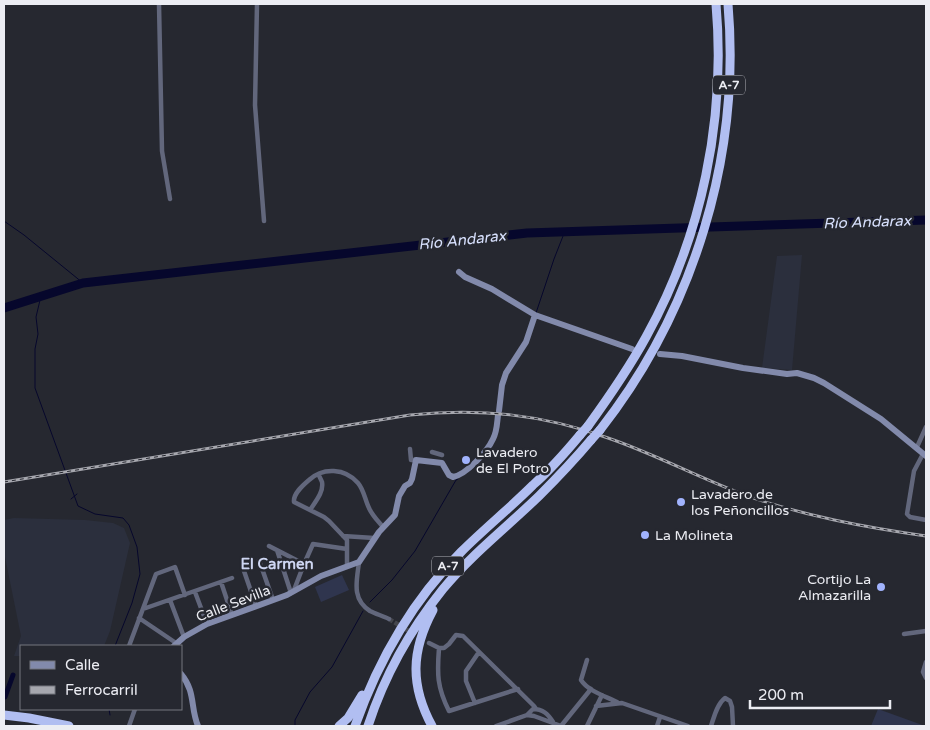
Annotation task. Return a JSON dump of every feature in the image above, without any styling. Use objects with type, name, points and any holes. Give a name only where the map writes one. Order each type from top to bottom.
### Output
[{"type":"highway","name":"A-7","points":[[356,726],[379,667],[400,628],[420,600],[442,572],[557,462],[588,426],[617,386],[650,330],[671,287],[689,241],[708,165],[716,116],[718,56],[716,4]]},
{"type":"highway","name":"A-7","points":[[368,726],[380,694],[414,629],[443,590],[472,559],[545,490],[592,440],[646,363],[668,322],[684,287],[707,221],[720,166],[726,129],[730,79],[728,4]]},
{"type":"highway","points":[[432,726],[418,693],[416,658],[423,632],[443,590]]},
{"type":"highway","points":[[339,726],[348,718],[358,703],[370,678],[379,667]]},
{"type":"highway","points":[[4,715],[69,726]]},
{"type":"street","points":[[159,4],[162,151],[170,199]]},
{"type":"street","points":[[257,4],[256,121],[264,222]]},
{"type":"street","points":[[459,272],[470,280],[492,289],[535,315],[632,349]]},
{"type":"street","points":[[410,449],[410,460],[442,464],[449,475],[453,477],[459,476],[478,461],[493,439],[497,428],[502,385],[506,373],[526,342],[535,315]]},
{"type":"street","points":[[660,354],[682,356],[743,368],[787,374],[797,373],[824,383],[881,419],[925,455],[914,471],[907,514],[910,517],[926,520]]},
{"type":"street","points":[[916,447],[926,427]]},
{"type":"street","points":[[432,452],[441,454],[437,463]]},
{"type":"street","points":[[389,619],[370,610],[360,600],[356,587],[359,562],[374,538],[395,514],[399,496],[405,486],[412,480],[416,460]]},
{"type":"street","points":[[347,566],[347,540],[329,521],[294,502],[296,494],[311,478],[326,471],[337,470],[358,483],[370,510],[383,527]]},
{"type":"street","points":[[310,510],[321,493],[322,482],[318,474]]},
{"type":"street","points":[[343,536],[374,538]]},
{"type":"street","points":[[293,592],[313,544],[347,549]]},
{"type":"street","points":[[269,546],[304,564]]},
{"type":"street","points":[[277,550],[293,592]]},
{"type":"street","points":[[259,560],[273,600]]},
{"type":"street","name":"Calle Sevilla","points":[[175,645],[184,637],[207,624],[293,592],[321,576],[359,562]]},
{"type":"street","points":[[128,645],[156,574],[175,567],[185,595]]},
{"type":"street","points":[[244,571],[256,606]]},
{"type":"street","points":[[143,609],[232,578]]},
{"type":"street","points":[[221,582],[232,615]]},
{"type":"street","points":[[195,592],[207,624]]},
{"type":"street","points":[[170,600],[184,637]]},
{"type":"street","points":[[140,618],[175,645]]},
{"type":"street","points":[[904,634],[926,631]]},
{"type":"street","points":[[428,643],[438,648],[444,648],[450,644],[456,635],[463,636],[536,709],[548,714],[553,722]]},
{"type":"street","points":[[438,648],[438,680],[448,712],[518,690]]},
{"type":"street","points":[[475,703],[466,681],[466,671],[479,652]]},
{"type":"street","points":[[587,660],[581,680],[591,689],[618,702],[688,726]]},
{"type":"street","points":[[926,662],[923,672],[926,678]]},
{"type":"street","points":[[182,676],[193,700],[194,718],[192,726]]},
{"type":"street","points":[[496,726],[527,715],[561,726],[591,689]]},
{"type":"street","points":[[587,726],[602,695]]},
{"type":"street","points":[[711,726],[722,699],[725,698],[730,701],[733,726]]},
{"type":"street","points":[[596,706],[618,702]]},
{"type":"street","points":[[527,715],[532,709],[536,709]]},
{"type":"street","points":[[129,726],[135,710]]},
{"type":"street","points":[[657,726],[660,717]]},
{"type":"street","points":[[194,718],[198,726]]},
{"type":"shaded area","points":[[802,255],[792,370],[762,368],[777,256]]},
{"type":"shaded area","points":[[14,518],[85,520],[113,523],[124,528],[130,543],[110,631],[104,645],[20,645],[20,656],[14,656],[21,636],[4,552],[4,520]]},
{"type":"shaded area","points":[[342,575],[349,590],[321,602],[315,587]]},
{"type":"shaded area","points":[[878,709],[925,726],[871,726]]},
{"type":"waterway","name":"Río Andarax","points":[[4,308],[83,283],[527,233],[926,220]]},
{"type":"waterway","points":[[4,221],[83,283]]},
{"type":"waterway","points":[[536,313],[565,231]]},
{"type":"waterway","points":[[41,296],[36,317],[38,334],[35,349],[35,388],[78,506],[95,514],[123,518],[129,525],[137,547],[140,574],[132,603],[115,645]]},
{"type":"waterway","points":[[370,602],[392,580],[415,551],[458,479]]},
{"type":"waterway","points":[[71,499],[77,494]]},
{"type":"waterway","points":[[295,726],[295,720],[310,692],[332,667],[363,611]]},
{"type":"waterway","points":[[5,697],[13,675]]},
{"type":"waterway","points":[[109,710],[110,715]]},
{"type":"tunnel","points":[[389,619],[412,633]]},
{"type":"railway","points":[[4,482],[410,415],[461,412],[486,413],[535,418],[583,430],[643,451],[745,495],[789,509],[857,525],[926,536]]},
{"type":"place","name":"Lavadero de El Potro","points":[[466,460]]},
{"type":"place","name":"Lavadero de los Peñoncillos","points":[[681,502]]},
{"type":"place","name":"La Molineta","points":[[645,535]]},
{"type":"place","name":"Cortijo La Almazarilla","points":[[881,587]]},
{"type":"district","name":"El Carmen","points":[[277,564]]}]
